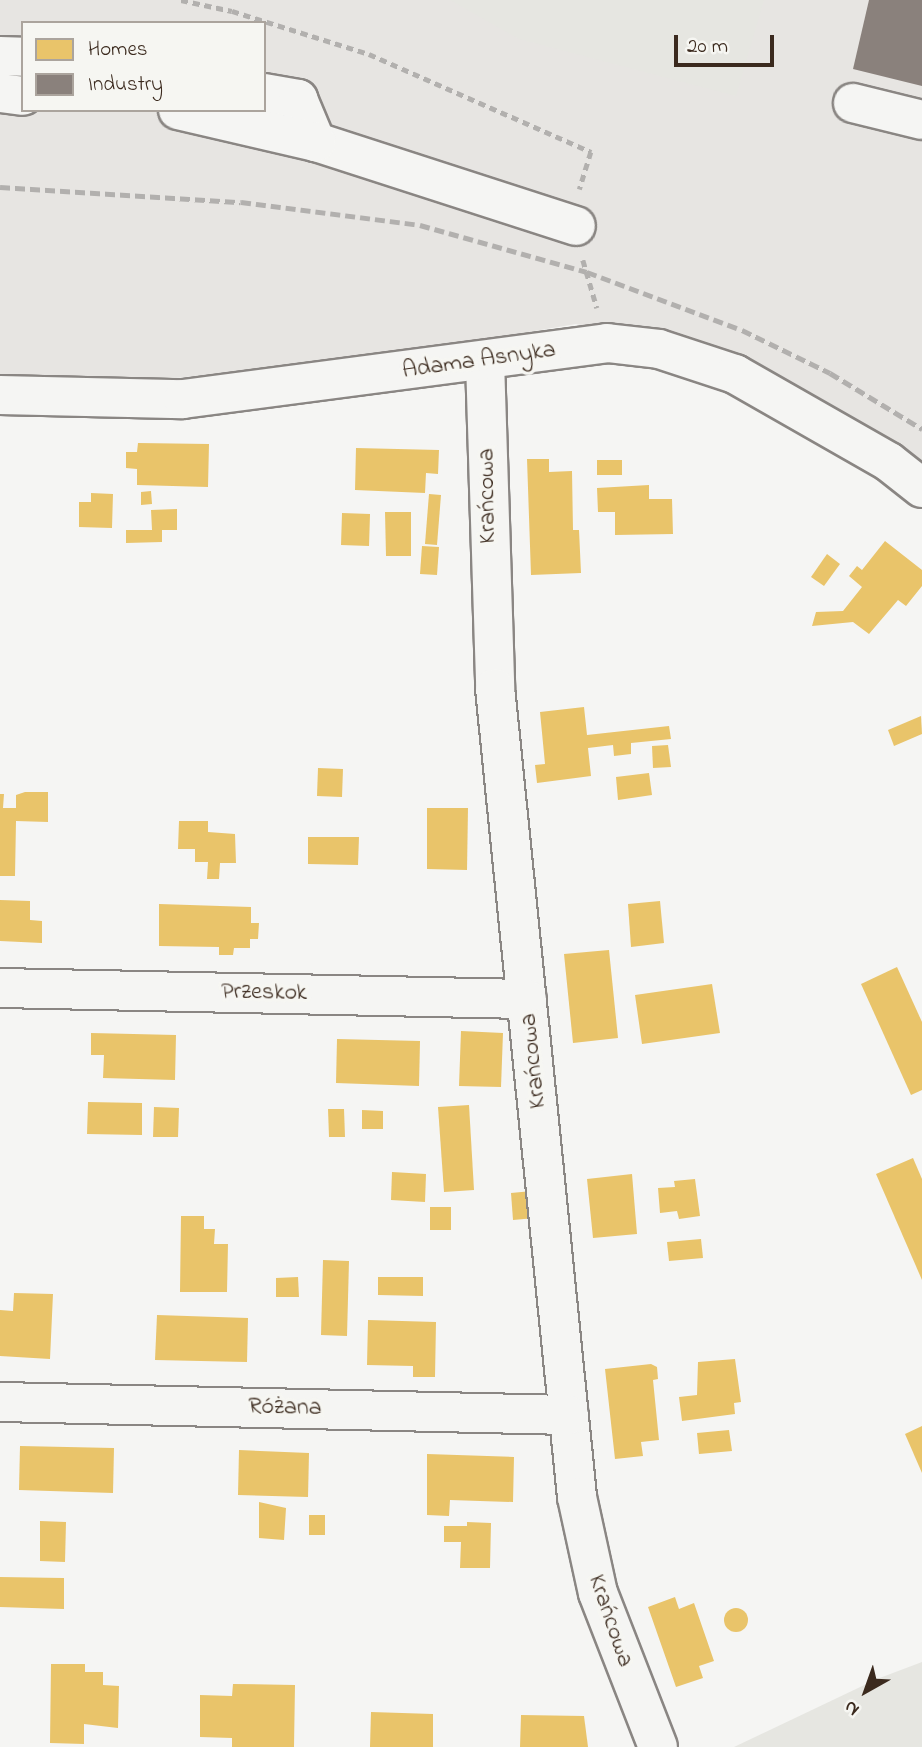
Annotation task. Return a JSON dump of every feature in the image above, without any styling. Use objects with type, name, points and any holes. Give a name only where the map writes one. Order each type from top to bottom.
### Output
[{"type":"street","points":[[0,56],[21,57]]},
{"type":"street","points":[[0,93],[21,96]]},
{"type":"street","points":[[266,93],[298,100],[316,142]]},
{"type":"street","points":[[853,103],[922,120]]},
{"type":"street","points":[[187,112],[316,142],[576,226]]},
{"type":"street","name":"Adama Asnyka","points":[[0,396],[183,399],[607,343],[659,349],[735,374],[889,462],[922,488]]},
{"type":"street","name":"Krańcowa","points":[[485,361],[494,678],[569,1415],[587,1555],[610,1627],[658,1747]]},
{"type":"street","name":"Przeskok","points":[[0,988],[527,999]]},
{"type":"street","name":"Różana","points":[[0,1402],[569,1415]]},
{"type":"path","points":[[181,0],[232,10],[369,54],[591,152]]},
{"type":"shaded area","points":[[0,0],[922,0],[922,466],[886,437],[731,351],[576,324],[415,351],[176,378],[0,375]]},
{"type":"shaded area","points":[[450,0],[764,0],[736,96],[519,39]]},
{"type":"shaded area","points":[[922,1662],[922,1747],[734,1747],[877,1679]]},
{"type":"building: Homes","points":[[138,443],[209,444],[208,487],[137,485],[137,469],[126,468],[126,452],[137,452]]},
{"type":"building: Homes","points":[[356,448],[439,450],[438,474],[426,473],[425,493],[355,490]]},
{"type":"building: Homes","points":[[527,459],[549,459],[549,472],[572,471],[573,530],[579,530],[581,573],[531,575]]},
{"type":"building: Homes","points":[[597,460],[622,460],[622,475],[597,475]]},
{"type":"building: Homes","points":[[649,485],[649,499],[672,499],[673,534],[615,535],[615,512],[598,512],[597,488]]},
{"type":"building: Homes","points":[[151,491],[152,504],[141,505],[141,492]]},
{"type":"building: Homes","points":[[91,493],[113,494],[112,528],[79,527],[79,502],[91,502]]},
{"type":"building: Homes","points":[[429,494],[441,495],[437,545],[425,544]]},
{"type":"building: Homes","points":[[177,509],[177,530],[162,530],[162,542],[126,543],[126,530],[152,530],[151,510]]},
{"type":"building: Homes","points":[[385,512],[411,512],[411,556],[386,556]]},
{"type":"building: Homes","points":[[342,513],[370,514],[369,546],[341,545]]},
{"type":"building: Homes","points":[[885,541],[922,570],[922,586],[906,606],[898,600],[869,634],[853,622],[812,626],[816,612],[843,611],[862,587],[849,576],[857,566],[862,570]]},
{"type":"building: Homes","points":[[422,546],[439,547],[437,575],[420,574]]},
{"type":"building: Homes","points":[[827,554],[840,564],[824,586],[811,577]]},
{"type":"building: Homes","points":[[584,707],[587,735],[669,726],[671,739],[631,743],[631,754],[614,756],[613,745],[588,748],[591,776],[537,783],[535,765],[545,764],[540,712]]},
{"type":"building: Homes","points":[[921,716],[922,734],[894,746],[888,730]]},
{"type":"building: Homes","points":[[668,745],[671,767],[653,768],[652,746]]},
{"type":"building: Homes","points":[[318,768],[343,769],[342,797],[317,796]]},
{"type":"building: Homes","points":[[649,773],[652,795],[618,800],[616,777]]},
{"type":"building: Homes","points":[[25,792],[48,792],[48,822],[16,821],[15,876],[0,876],[0,794],[4,794],[3,808],[16,808],[16,795]]},
{"type":"building: Homes","points":[[427,808],[468,808],[467,870],[427,869]]},
{"type":"building: Homes","points":[[179,821],[208,821],[208,832],[235,834],[236,863],[220,863],[219,879],[207,879],[208,862],[195,862],[195,849],[178,849]]},
{"type":"building: Homes","points":[[308,837],[359,837],[358,865],[308,864]]},
{"type":"building: Homes","points":[[0,900],[30,901],[30,920],[42,921],[42,943],[0,941]]},
{"type":"building: Homes","points":[[660,901],[664,943],[631,947],[628,904]]},
{"type":"building: Homes","points":[[159,904],[251,907],[251,923],[259,923],[258,939],[250,939],[250,948],[234,948],[233,955],[219,955],[219,947],[159,946]]},
{"type":"building: Homes","points":[[609,950],[618,1038],[573,1043],[564,954]]},
{"type":"building: Homes","points":[[897,967],[922,1022],[922,1090],[911,1095],[861,984]]},
{"type":"building: Homes","points":[[712,984],[720,1033],[642,1044],[635,995]]},
{"type":"building: Homes","points":[[461,1031],[503,1033],[501,1087],[459,1086]]},
{"type":"building: Homes","points":[[91,1033],[176,1035],[175,1080],[103,1078],[104,1055],[91,1055]]},
{"type":"building: Homes","points":[[337,1039],[420,1041],[419,1086],[336,1083]]},
{"type":"building: Homes","points":[[88,1102],[142,1103],[142,1135],[87,1134]]},
{"type":"building: Homes","points":[[469,1105],[474,1190],[444,1192],[438,1107]]},
{"type":"building: Homes","points":[[154,1107],[179,1108],[178,1137],[153,1137]]},
{"type":"building: Homes","points":[[328,1109],[344,1109],[345,1137],[329,1137]]},
{"type":"building: Homes","points":[[362,1110],[383,1111],[383,1129],[362,1129]]},
{"type":"building: Homes","points":[[913,1158],[922,1179],[922,1280],[876,1174]]},
{"type":"building: Homes","points":[[392,1172],[426,1174],[425,1202],[391,1200]]},
{"type":"building: Homes","points":[[632,1174],[637,1234],[593,1238],[587,1179]]},
{"type":"building: Homes","points":[[695,1179],[700,1216],[679,1219],[677,1211],[660,1213],[658,1188],[675,1187],[674,1181]]},
{"type":"building: Homes","points":[[532,1191],[535,1218],[513,1220],[511,1193]]},
{"type":"building: Homes","points":[[430,1207],[451,1207],[451,1230],[430,1230]]},
{"type":"building: Homes","points":[[181,1216],[204,1216],[204,1229],[215,1229],[214,1244],[228,1244],[227,1292],[180,1292]]},
{"type":"building: Homes","points":[[701,1239],[703,1258],[669,1261],[667,1242]]},
{"type":"building: Homes","points":[[323,1260],[349,1261],[347,1336],[321,1335]]},
{"type":"building: Homes","points":[[298,1277],[299,1297],[276,1297],[276,1278]]},
{"type":"building: Homes","points":[[378,1277],[423,1277],[423,1296],[378,1295]]},
{"type":"building: Homes","points":[[14,1293],[53,1294],[50,1359],[0,1356],[0,1310],[13,1311]]},
{"type":"building: Homes","points":[[157,1315],[248,1318],[247,1362],[155,1360]]},
{"type":"building: Homes","points":[[368,1320],[436,1322],[435,1377],[413,1377],[413,1366],[367,1365]]},
{"type":"building: Homes","points":[[735,1359],[741,1402],[734,1403],[735,1414],[682,1421],[679,1397],[697,1395],[698,1362]]},
{"type":"building: Homes","points":[[651,1364],[657,1367],[658,1379],[653,1380],[659,1440],[641,1442],[643,1456],[615,1459],[605,1369]]},
{"type":"building: Homes","points":[[922,1426],[922,1473],[905,1434]]},
{"type":"building: Homes","points":[[729,1430],[732,1451],[699,1454],[697,1433]]},
{"type":"building: Homes","points":[[20,1446],[114,1448],[113,1493],[19,1490]]},
{"type":"building: Homes","points":[[239,1450],[309,1453],[308,1497],[238,1495]]},
{"type":"building: Homes","points":[[427,1454],[514,1457],[513,1502],[450,1500],[449,1516],[427,1515]]},
{"type":"building: Homes","points":[[259,1502],[286,1508],[284,1540],[259,1538]]},
{"type":"building: Homes","points":[[309,1515],[325,1515],[325,1535],[309,1535]]},
{"type":"building: Homes","points":[[40,1521],[66,1522],[65,1562],[40,1561]]},
{"type":"building: Homes","points":[[467,1522],[491,1523],[490,1568],[460,1568],[461,1542],[444,1542],[444,1526],[467,1526]]},
{"type":"building: Homes","points":[[0,1577],[64,1578],[64,1609],[0,1607]]},
{"type":"building: Homes","points":[[675,1597],[679,1609],[694,1603],[714,1661],[699,1666],[703,1678],[676,1687],[648,1607]]},
{"type":"building: Homes","points":[[736,1608],[747,1615],[748,1620],[741,1631],[736,1632],[725,1625],[724,1620],[731,1609]]},
{"type":"building: Homes","points":[[51,1664],[85,1664],[85,1672],[103,1672],[103,1685],[119,1686],[118,1728],[84,1724],[84,1744],[50,1743]]},
{"type":"building: Homes","points":[[233,1684],[295,1685],[294,1747],[232,1747],[232,1738],[200,1737],[200,1695],[232,1696]]},
{"type":"building: Homes","points":[[371,1712],[433,1714],[433,1747],[370,1747]]},
{"type":"building: Homes","points":[[521,1715],[584,1716],[588,1747],[520,1747]]},
{"type":"building: Industry","points":[[869,0],[922,0],[922,86],[853,69]]},
{"type":"railway","points":[[0,187],[241,202],[420,225],[587,272],[742,330],[830,373],[922,429]]}]
